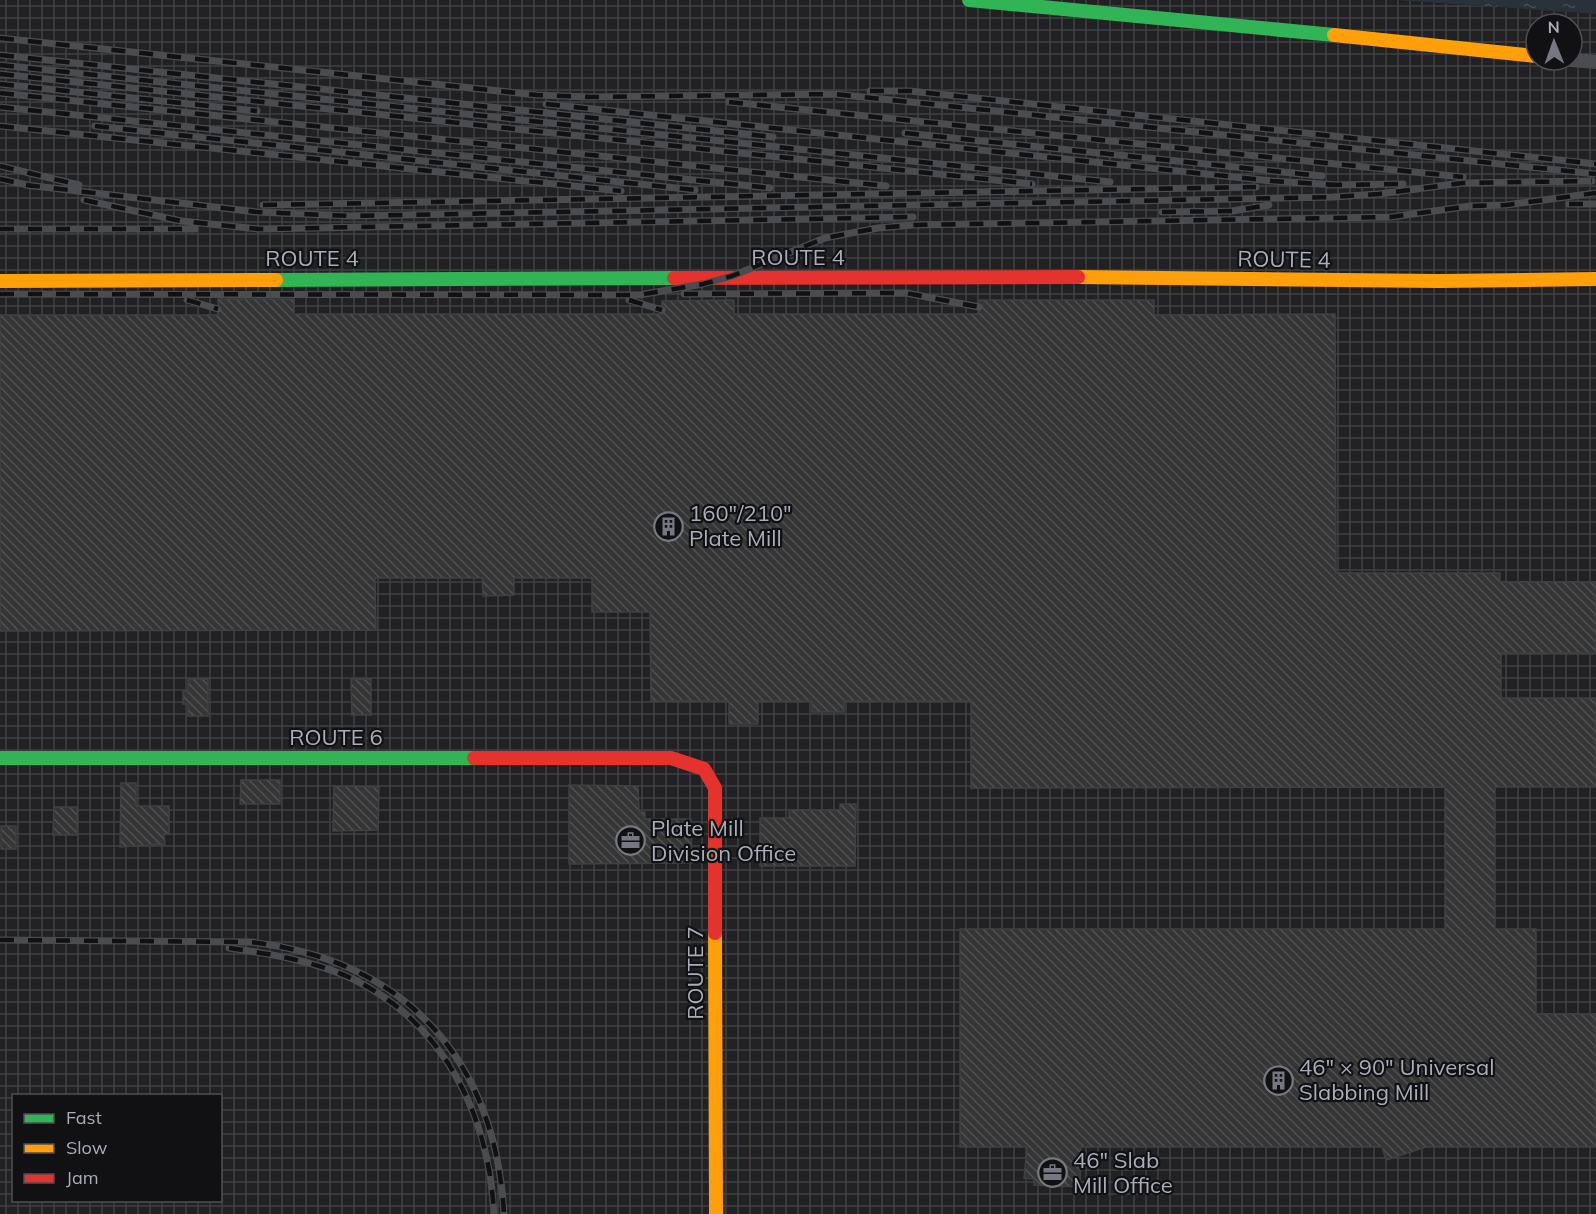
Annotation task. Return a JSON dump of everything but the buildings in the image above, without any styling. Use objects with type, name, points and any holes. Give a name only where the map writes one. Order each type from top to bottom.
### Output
[{"type":"street","points":[[969,0],[1146,15],[1524,55]]},
{"type":"street","name":"ROUTE 4","points":[[0,281],[1077,277],[1439,281],[1596,279]]},
{"type":"street","name":"ROUTE 6","points":[[0,758],[671,758]]},
{"type":"street","name":"ROUTE 7","points":[[671,758],[704,769],[716,788],[716,1214]]},
{"type":"shaded area","points":[[0,0],[1396,0],[1567,12],[1524,12],[1524,72],[1584,72],[1584,13],[1596,14],[1596,1214],[0,1214]]},
{"type":"water","points":[[1396,0],[1596,0],[1596,14]]},
{"type":"railway","points":[[0,38],[537,95],[589,97],[834,94],[1596,174]]},
{"type":"railway","points":[[0,55],[773,137]]},
{"type":"railway","points":[[0,65],[1110,182]]},
{"type":"railway","points":[[0,74],[1032,184]]},
{"type":"railway","points":[[0,84],[257,111]]},
{"type":"railway","points":[[870,91],[910,91],[1596,164]]},
{"type":"railway","points":[[0,93],[886,186]]},
{"type":"railway","points":[[729,102],[1463,177]]},
{"type":"railway","points":[[546,104],[1272,181],[1337,185]]},
{"type":"railway","points":[[0,107],[770,188]]},
{"type":"railway","points":[[0,126],[621,191]]},
{"type":"railway","points":[[95,126],[695,190]]},
{"type":"railway","points":[[905,133],[1322,176]]},
{"type":"railway","points":[[0,166],[79,185]]},
{"type":"railway","points":[[0,179],[32,186]]},
{"type":"railway","points":[[26,185],[257,212],[350,216],[1333,197],[1379,194],[1462,183],[1592,181]]},
{"type":"railway","points":[[1328,185],[1403,184]]},
{"type":"railway","points":[[263,205],[1256,187]]},
{"type":"railway","points":[[0,294],[639,295],[703,284],[732,276],[825,238],[878,228],[913,225],[1391,217],[1596,193]]},
{"type":"railway","points":[[84,200],[181,221],[258,229],[913,217]]},
{"type":"railway","points":[[1569,204],[1596,204]]},
{"type":"railway","points":[[1162,212],[1232,211],[1269,205]]},
{"type":"railway","points":[[0,229],[195,229]]},
{"type":"railway","points":[[684,294],[906,293],[979,307]]},
{"type":"railway","points":[[187,300],[218,309]]},
{"type":"railway","points":[[629,300],[662,310]]},
{"type":"railway","points":[[0,940],[250,942],[305,952],[354,970],[396,995],[432,1026],[461,1064],[482,1108],[497,1158],[504,1214]]},
{"type":"railway","points":[[229,948],[323,967],[353,979],[385,998],[413,1021],[437,1047],[456,1077],[471,1108],[483,1142],[494,1214]]},
{"type":"traffic: fast","points":[[969,0],[1334,35]]},
{"type":"traffic: fast","points":[[276,280],[674,278]]},
{"type":"traffic: fast","points":[[0,758],[474,758]]},
{"type":"traffic: slow","points":[[1334,35],[1524,55]]},
{"type":"traffic: slow","points":[[1078,277],[1439,281],[1596,279]]},
{"type":"traffic: slow","points":[[0,281],[276,280]]},
{"type":"traffic: slow","points":[[715,933],[716,1214]]},
{"type":"traffic: jam","points":[[674,278],[1078,277]]},
{"type":"traffic: jam","points":[[474,758],[671,758],[704,769],[715,788],[715,933]]},
{"type":"place","name":"160\"/210\" Plate Mill","points":[[668,526]]},
{"type":"place","name":"Plate Mill Division Office","points":[[630,841]]},
{"type":"place","name":"46\" × 90\" Universal Slabbing Mill","points":[[1278,1080]]},
{"type":"place","name":"46\" Slab Mill Office","points":[[1052,1173]]}]
